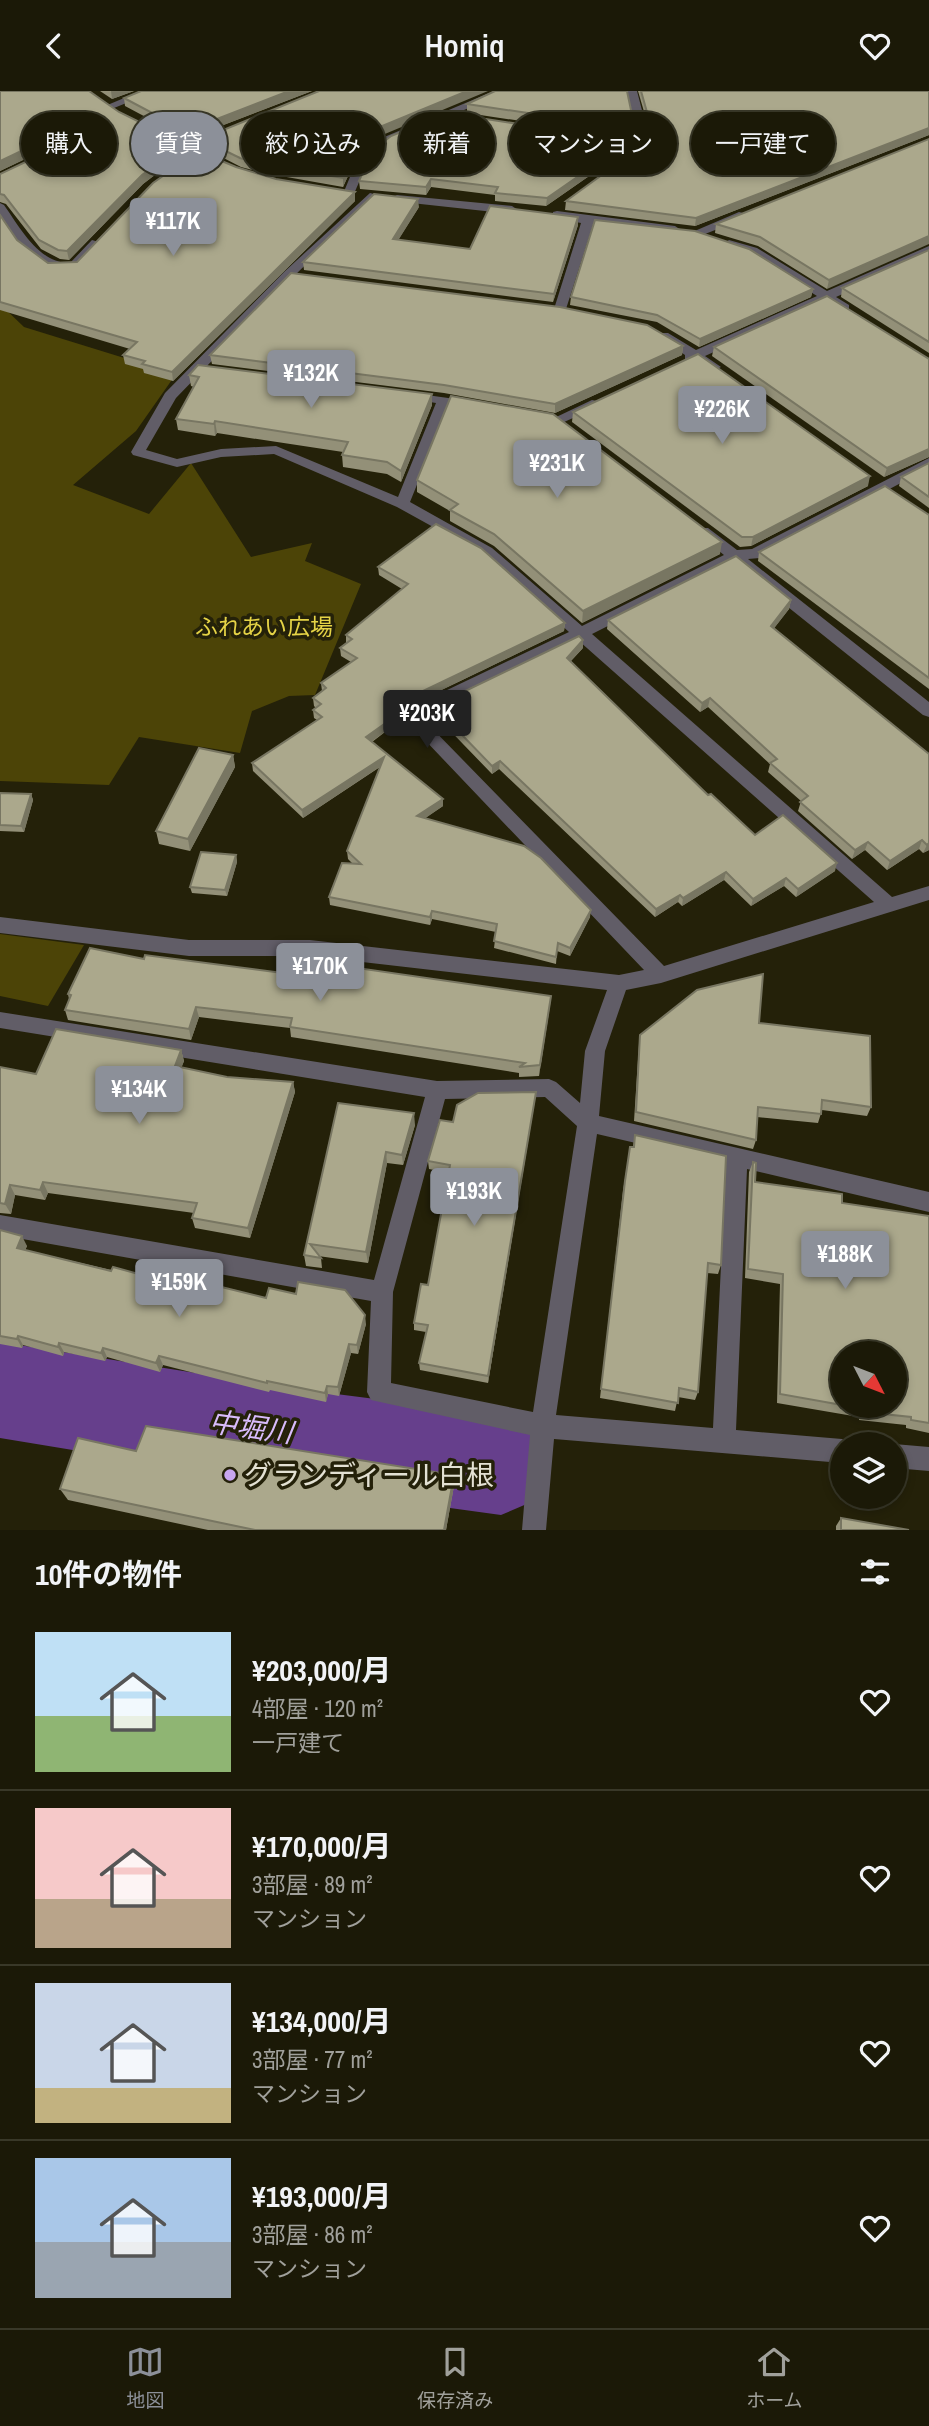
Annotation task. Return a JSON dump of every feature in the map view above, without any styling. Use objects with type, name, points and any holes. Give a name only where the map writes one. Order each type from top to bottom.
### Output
[{"type":"street","points":[[110,106],[151,91]]},
{"type":"street","points":[[453,112],[503,91]]},
{"type":"street","points":[[632,91],[637,112]]},
{"type":"street","points":[[99,98],[126,116]]},
{"type":"street","points":[[349,194],[365,155],[399,135]]},
{"type":"street","points":[[335,192],[522,211]]},
{"type":"street","points":[[370,196],[202,370],[170,396],[138,452],[177,463],[221,453],[276,450],[402,504],[487,551],[889,905]]},
{"type":"street","points":[[0,207],[25,244],[56,267],[73,266],[102,237]]},
{"type":"street","points":[[555,209],[588,221],[696,233],[754,251],[859,317]]},
{"type":"street","points":[[696,233],[748,212]]},
{"type":"street","points":[[560,309],[588,221]]},
{"type":"street","points":[[671,367],[929,250]]},
{"type":"street","points":[[651,328],[729,378]]},
{"type":"street","points":[[388,393],[482,406]]},
{"type":"street","points":[[556,422],[608,396]]},
{"type":"street","points":[[402,504],[444,400]]},
{"type":"street","points":[[661,975],[409,715],[736,555],[755,554],[929,462]]},
{"type":"street","points":[[694,523],[929,711]]},
{"type":"street","points":[[0,925],[189,948],[310,948],[619,983],[661,975],[929,893]]},
{"type":"street","points":[[534,1530],[543,1426],[588,1123],[595,1051],[619,983]]},
{"type":"street","points":[[0,1020],[437,1090],[550,1088],[588,1123],[929,1202]]},
{"type":"street","points":[[437,1090],[382,1292],[380,1392],[543,1426],[830,1450]]},
{"type":"street","points":[[724,1439],[737,1158]]},
{"type":"street","points":[[0,1225],[382,1292]]},
{"type":"street","points":[[907,1457],[929,1459]]},
{"type":"green space","name":"ふれあい広場","points":[[0,304],[24,327],[176,374],[136,431],[73,485],[149,514],[191,463],[251,557],[312,543],[305,561],[361,584],[315,695],[289,696],[252,711],[240,753],[139,737],[109,785],[0,781]]},
{"type":"green space","points":[[0,934],[84,945],[48,1006],[0,996]]},
{"type":"building","points":[[0,91],[89,91],[131,118],[131,175],[142,175],[67,251],[58,250],[39,240],[4,195],[0,194],[0,174],[21,164],[21,175],[117,175],[117,112],[21,112],[21,151],[0,161]]},
{"type":"building","points":[[141,91],[289,91],[227,115],[227,112],[150,112],[124,98]]},
{"type":"building","points":[[319,91],[467,91],[416,112],[399,112],[399,119],[385,125],[385,112],[267,112]]},
{"type":"building","points":[[495,91],[627,91],[631,112],[521,112],[467,104]]},
{"type":"building","points":[[641,91],[929,91],[929,128],[835,164],[835,112],[691,112],[691,175],[807,175],[696,218],[566,201],[602,175],[677,175],[677,112],[647,112]]},
{"type":"building","points":[[495,120],[509,123],[509,175],[580,175],[547,198],[495,193],[498,187],[431,179],[426,187],[359,181],[362,175],[385,175],[385,141],[399,133],[399,175],[495,175]]},
{"type":"building","points":[[241,123],[241,158],[227,152],[227,128]]},
{"type":"building","points":[[929,139],[929,236],[829,280],[760,237],[716,224]]},
{"type":"building","points":[[227,163],[241,168],[241,175],[263,175],[355,192],[172,372],[142,364],[145,361],[123,355],[137,342],[0,302],[0,215],[17,240],[48,263],[77,262],[153,183],[164,175],[227,175]]},
{"type":"building","points":[[374,194],[418,199],[393,239],[470,249],[490,206],[578,217],[554,294],[303,262]]},
{"type":"building","points":[[595,220],[695,231],[749,249],[813,289],[700,339],[657,315],[571,297]]},
{"type":"building","points":[[929,250],[929,342],[842,288]]},
{"type":"building","points":[[291,273],[560,307],[647,325],[683,346],[555,404],[444,385],[210,355]]},
{"type":"building","points":[[827,296],[929,359],[929,449],[887,468],[714,347]]},
{"type":"building","points":[[698,354],[870,476],[753,537],[742,537],[573,412]]},
{"type":"building","points":[[198,365],[432,394],[401,471],[387,462],[342,455],[348,442],[215,421],[214,424],[176,419],[199,377],[189,375]]},
{"type":"building","points":[[451,396],[553,414],[722,542],[583,611],[494,534],[450,510],[458,504],[417,480]]},
{"type":"building","points":[[929,463],[929,497],[901,477]]},
{"type":"building","points":[[885,486],[929,515],[929,678],[759,552]]},
{"type":"building","points":[[436,524],[481,548],[565,623],[402,701],[398,708],[401,712],[366,737],[443,799],[417,816],[524,846],[541,858],[591,910],[570,948],[558,943],[556,957],[494,941],[497,924],[432,911],[430,917],[329,897],[342,863],[361,864],[347,851],[384,757],[302,810],[252,763],[322,717],[313,710],[321,704],[313,698],[326,688],[321,683],[357,658],[340,648],[352,639],[346,635],[408,584],[378,567]]},
{"type":"building","points":[[736,556],[791,600],[771,626],[929,754],[927,845],[922,840],[890,861],[868,842],[855,850],[800,802],[808,796],[770,763],[777,759],[710,698],[702,703],[608,620]]},
{"type":"building","points":[[579,636],[583,640],[567,658],[708,795],[711,794],[755,835],[783,815],[837,863],[798,889],[786,878],[753,899],[726,872],[683,898],[680,895],[656,909],[500,761],[492,766],[434,706]]},
{"type":"building","points":[[199,748],[233,755],[188,839],[156,831]]},
{"type":"building","points":[[0,793],[31,794],[21,826],[0,825]]},
{"type":"building","points":[[201,852],[236,855],[225,890],[190,887]]},
{"type":"building","points":[[90,948],[144,959],[145,955],[305,976],[309,961],[551,996],[540,1065],[519,1067],[525,1063],[290,1027],[292,1018],[196,1007],[189,1029],[65,1010],[71,995],[68,994]]},
{"type":"building","points":[[763,974],[759,1023],[870,1036],[871,1107],[822,1100],[821,1114],[758,1107],[756,1140],[636,1112],[640,1035],[697,990]]},
{"type":"building","points":[[56,1029],[181,1050],[175,1066],[227,1077],[293,1082],[248,1228],[192,1218],[197,1203],[43,1182],[40,1190],[10,1185],[5,1204],[0,1203],[0,1067],[36,1074]]},
{"type":"building","points":[[536,1092],[488,1376],[419,1363],[428,1325],[414,1323],[421,1284],[428,1285],[450,1165],[428,1161],[440,1120],[453,1122],[457,1105],[478,1093]]},
{"type":"building","points":[[338,1103],[414,1113],[402,1155],[386,1152],[366,1252],[310,1244],[321,1258],[304,1255]]},
{"type":"building","points":[[635,1135],[726,1156],[721,1265],[708,1263],[698,1392],[679,1388],[678,1403],[601,1389],[625,1181],[630,1147],[634,1147]]},
{"type":"building","points":[[753,1162],[756,1163],[755,1182],[842,1194],[842,1203],[929,1216],[929,1423],[911,1420],[911,1417],[907,1417],[907,1341],[830,1341],[830,1403],[780,1394],[783,1274],[748,1269]]},
{"type":"building","points":[[0,1230],[22,1236],[17,1248],[111,1271],[113,1267],[197,1290],[201,1282],[266,1298],[269,1288],[296,1294],[298,1282],[345,1290],[365,1315],[357,1345],[349,1344],[338,1387],[327,1386],[325,1393],[267,1383],[159,1356],[156,1363],[103,1348],[101,1353],[59,1343],[58,1347],[18,1336],[17,1339],[0,1336]]},
{"type":"building","name":"グランディール白根","points":[[146,1426],[454,1475],[444,1530],[255,1530],[60,1489],[78,1438],[136,1451]]},
{"type":"building","points":[[841,1518],[909,1530],[841,1530]]},
{"type":"waterway","name":"中堀川","points":[[0,1390],[297,1438],[501,1465]]},
{"type":"place","name":"グランディール白根","points":[[230,1475]]}]
